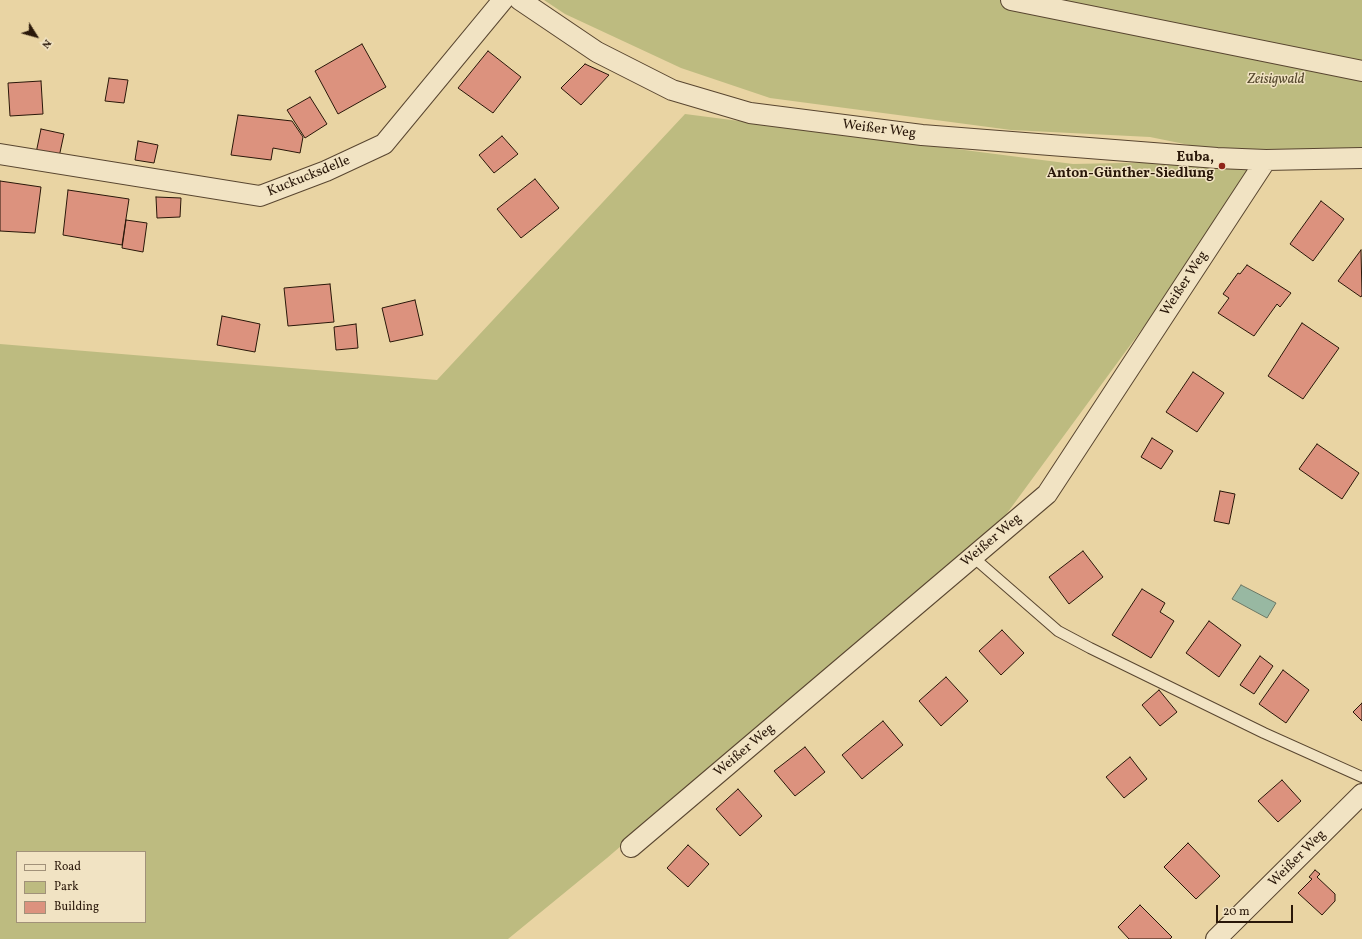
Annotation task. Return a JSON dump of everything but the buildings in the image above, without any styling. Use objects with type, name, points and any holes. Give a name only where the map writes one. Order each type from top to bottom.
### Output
[{"type":"street","name":"Kuckucksdelle","points":[[0,154],[260,196],[326,172],[384,144],[503,0]]},
{"type":"street","name":"Weißer Weg","points":[[520,0],[598,52],[672,90],[750,113],[922,135],[1217,158],[1266,160],[1362,158]]},
{"type":"street","points":[[1011,0],[1362,71]]},
{"type":"street","name":"Weißer Weg","points":[[631,847],[1047,494],[1266,160]]},
{"type":"street","name":"Weißer Weg","points":[[1216,939],[1362,794]]},
{"type":"lane","points":[[973,557],[1058,631],[1264,733],[1362,777]]},
{"type":"green space","name":"Zeisigwald","points":[[544,0],[1362,0],[1362,158],[1266,160],[1005,516],[607,858],[508,939],[0,939],[0,344],[437,380],[685,114],[1073,164],[1263,160],[1150,137],[1011,130],[770,98],[681,68],[565,14]]},
{"type":"shaded area","points":[[1241,585],[1276,603],[1267,618],[1232,599]]},
{"type":"place","name":"Euba, Anton-Günther-Siedlung","points":[[1222,166]]}]
